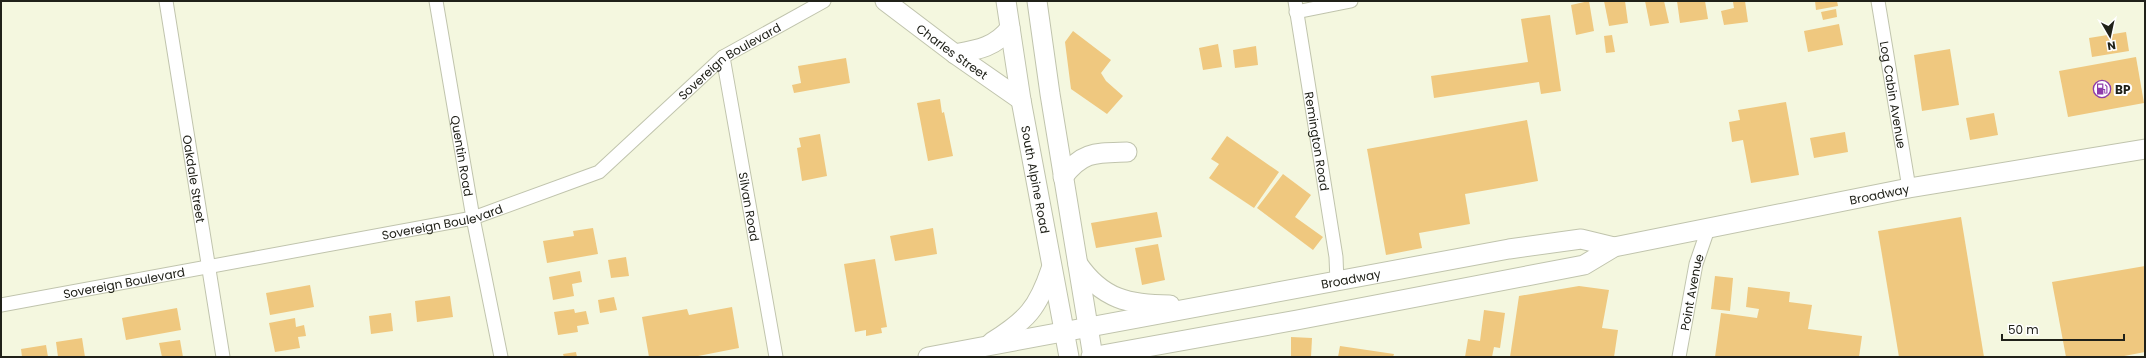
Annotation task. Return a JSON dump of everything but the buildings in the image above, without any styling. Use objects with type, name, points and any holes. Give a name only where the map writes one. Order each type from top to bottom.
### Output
[{"type":"main road","name":"Charles Street","points":[[884,1],[954,54],[1021,100]]},
{"type":"main road","name":"South Alpine Road","points":[[1006,1],[1021,100],[1069,357]]},
{"type":"main road","name":"South Alpine Road","points":[[1037,1],[1092,357]]},
{"type":"main road","points":[[954,54],[973,51],[993,44],[1003,38],[1010,28]]},
{"type":"main road","name":"Broadway","points":[[1092,357],[1584,265],[1614,247],[1909,188],[2145,149]]},
{"type":"main road","points":[[1063,177],[1074,163],[1085,156],[1127,152]]},
{"type":"main road","points":[[2098,157],[2145,159]]},
{"type":"main road","name":"Broadway","points":[[928,357],[1509,249],[1580,239],[1614,247]]},
{"type":"main road","points":[[1077,262],[1089,280],[1108,294],[1129,302],[1156,305],[1207,305]]},
{"type":"main road","points":[[984,347],[1006,333],[1029,314],[1043,295],[1052,266]]},
{"type":"main road","points":[[1145,357],[1176,342]]},
{"type":"street","name":"Oakdale Street","points":[[166,1],[223,357]]},
{"type":"street","name":"Quentin Road","points":[[436,1],[473,218],[501,357]]},
{"type":"street","name":"Sovereign Boulevard","points":[[1,305],[209,268],[473,218],[599,172],[724,57],[824,1]]},
{"type":"street","points":[[1296,6],[1351,1]]},
{"type":"street","name":"Log Cabin Avenue","points":[[1878,1],[1909,188]]},
{"type":"street","name":"Remington Road","points":[[1296,6],[1336,257],[1336,282]]},
{"type":"street","name":"Silvan Road","points":[[724,57],[776,357]]},
{"type":"street","name":"Point Avenue","points":[[1679,357],[1696,264],[1708,229]]},
{"type":"place","name":"BP","points":[[2102,89]]}]
